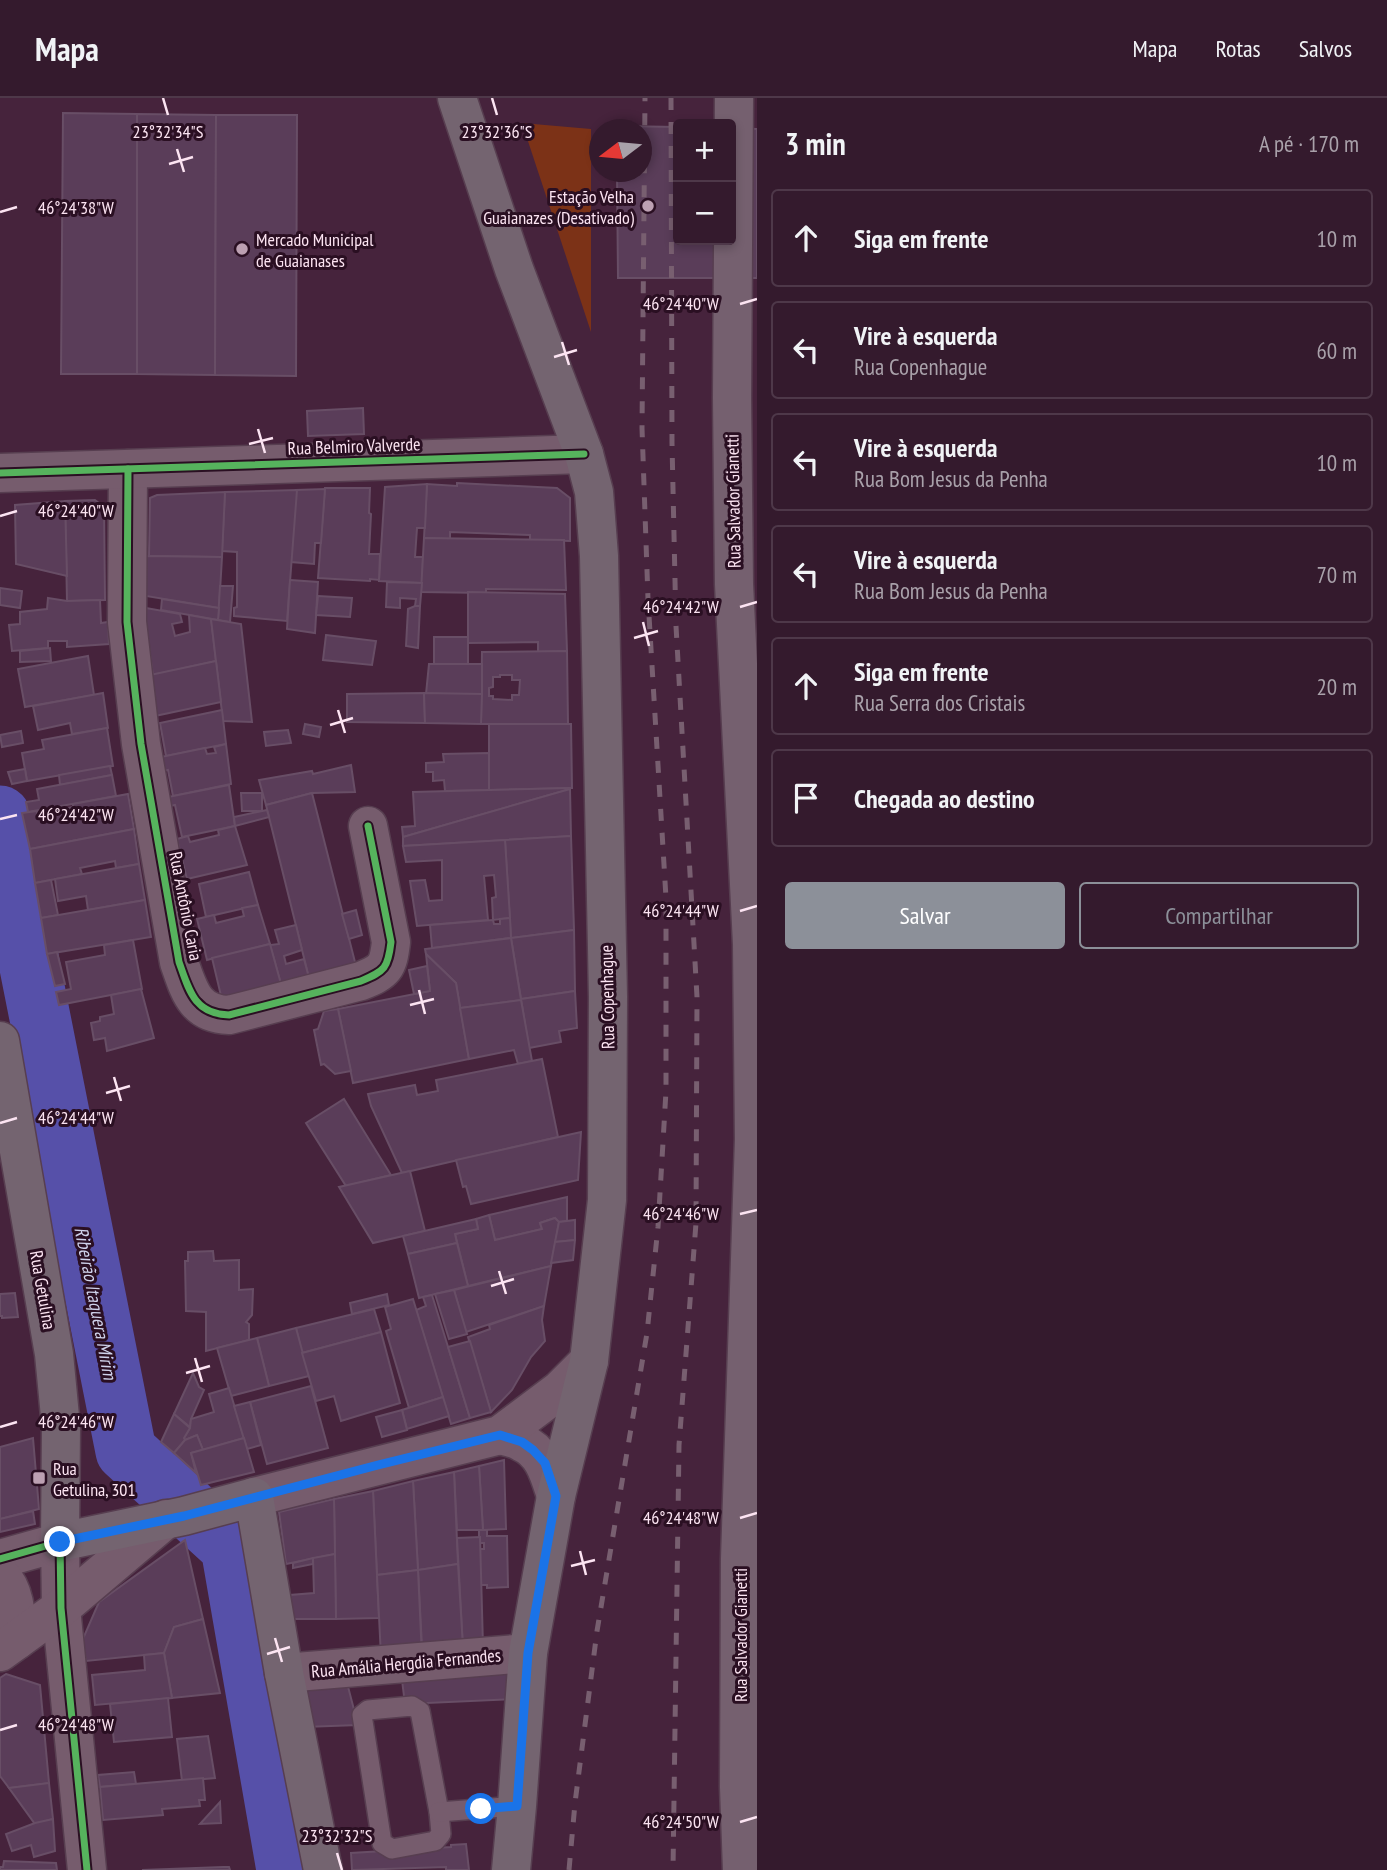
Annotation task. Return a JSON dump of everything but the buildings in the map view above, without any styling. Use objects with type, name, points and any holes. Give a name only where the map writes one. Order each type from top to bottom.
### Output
[{"type":"main road","name":"Rua Copenhague","points":[[457,98],[514,269],[584,454],[594,492],[599,555],[608,997],[607,1200],[589,1360],[556,1496],[528,1653],[510,1870]]},
{"type":"main road","name":"Rua Salvador Gianetti","points":[[734,98],[734,557],[752,944],[754,1139],[740,1559],[739,1787],[742,1870]]},
{"type":"main road","name":"Rua Getulina","points":[[0,1041],[54,1354],[61,1427],[60,1542]]},
{"type":"main road","points":[[60,1542],[175,1518],[241,1500],[284,1672],[323,1870]]},
{"type":"street","name":"Rua Belmiro Valverde","points":[[0,473],[584,454]]},
{"type":"street","name":"Rua Antônio Caria","points":[[128,469],[127,622],[141,744],[180,962],[188,989],[202,1008],[215,1015],[229,1015],[379,974],[389,961],[391,942],[368,825]]},
{"type":"street","points":[[241,1500],[500,1435],[559,1390],[589,1360]]},
{"type":"street","points":[[500,1435],[522,1442],[545,1463],[556,1496]]},
{"type":"street","points":[[8,1646],[175,1518]]},
{"type":"street","points":[[0,1559],[60,1542],[61,1608],[87,1870]]},
{"type":"street","points":[[0,1575],[12,1593],[16,1612],[8,1646]]},
{"type":"street","name":"Rua Amália Hergdia Fernandes","points":[[284,1672],[528,1653]]},
{"type":"lane","points":[[412,1706],[420,1711],[439,1812],[441,1834],[435,1841],[392,1849],[382,1843],[362,1715],[369,1710],[412,1706]]},
{"type":"lane","points":[[439,1812],[517,1806]]},
{"type":"shaded area","points":[[522,123],[589,129],[591,332]]},
{"type":"waterway","name":"Ribeirão Itaquera Mirim","points":[[0,816],[126,1451],[231,1547],[287,1870]]},
{"type":"railway","points":[[569,1870],[597,1631],[647,1333],[658,1227],[666,1091],[666,898],[648,599],[642,428],[645,98]]},
{"type":"railway","points":[[671,98],[672,443],[676,626],[697,997],[696,1223],[679,1445],[673,1870]]},
{"type":"cycle path","points":[[0,473],[584,454]]},
{"type":"cycle path","points":[[128,469],[127,622],[141,744],[179,962],[190,991],[200,1005],[217,1014],[229,1015],[361,981],[384,968],[391,942],[368,826]]},
{"type":"cycle path","points":[[0,1559],[60,1542],[61,1608],[87,1870]]},
{"type":"place","name":"Estação Velha Guaianazes (Desativado)","points":[[648,206]]},
{"type":"place","name":"Mercado Municipal de Guaianases","points":[[242,249]]},
{"type":"place","name":"Rua Getulina, 301","points":[[39,1478]]},
{"type":"route","points":[[60,1542],[184,1516],[500,1435],[522,1442],[545,1463],[556,1496],[528,1653],[517,1806],[481,1809]]}]
